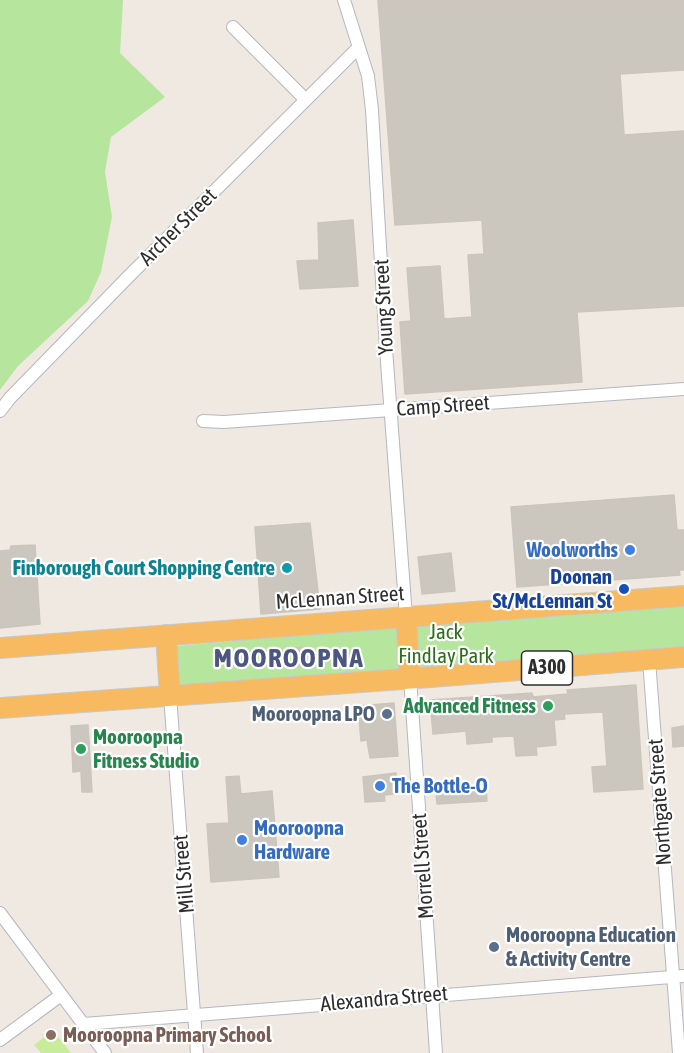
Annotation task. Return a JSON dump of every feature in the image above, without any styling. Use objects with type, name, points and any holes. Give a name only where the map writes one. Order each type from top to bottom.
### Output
[{"type":"highway","name":"McLennan Street","points":[[0,648],[684,596]]},
{"type":"highway","points":[[406,617],[410,678]]},
{"type":"highway","points":[[166,635],[170,696]]},
{"type":"highway","name":"A300","points":[[0,708],[684,657]]},
{"type":"street","name":"Young Street","points":[[344,0],[368,76],[372,110],[406,617]]},
{"type":"street","points":[[233,27],[305,99]]},
{"type":"street","name":"Archer Street","points":[[0,411],[129,276],[359,47]]},
{"type":"street","name":"Camp Street","points":[[203,421],[224,422],[684,389]]},
{"type":"street","name":"Northgate Street","points":[[649,660],[678,977],[679,1053]]},
{"type":"street","name":"Morrell Street","points":[[410,678],[436,1053]]},
{"type":"street","name":"Mill Street","points":[[170,696],[197,1053]]},
{"type":"street","points":[[0,913],[105,1053]]},
{"type":"street","name":"Alexandra Street","points":[[84,1024],[678,977]]},
{"type":"street","points":[[0,1040],[61,994]]},
{"type":"green space","points":[[0,0],[123,0],[120,53],[165,97],[111,137],[105,172],[112,217],[101,272],[88,301],[18,366],[0,390]]},
{"type":"green space","name":"Jack Findlay Park","points":[[684,606],[684,649],[416,670],[414,623]]},
{"type":"green space","name":"Jack Findlay Park","points":[[401,626],[402,669],[179,686],[177,646]]},
{"type":"green space","points":[[53,1030],[71,1053],[41,1053],[34,1045]]},
{"type":"building","points":[[378,0],[684,0],[684,70],[620,74],[624,135],[684,131],[684,306],[577,312],[582,382],[405,394],[400,322],[411,321],[407,268],[440,266],[444,319],[472,317],[468,255],[484,254],[482,220],[395,225]]},
{"type":"building","points":[[353,220],[358,286],[300,289],[297,261],[319,260],[318,223]]},
{"type":"building","points":[[674,495],[677,530],[684,530],[684,570],[679,570],[680,575],[517,587],[511,507]]},
{"type":"building","name":"Finborough Court Shopping Centre","points":[[310,523],[320,609],[261,614],[255,527]]},
{"type":"building","points":[[35,545],[40,624],[0,628],[0,551],[10,550],[11,546]]},
{"type":"building","points":[[451,553],[455,591],[422,594],[418,557]]},
{"type":"building","points":[[308,647],[310,665],[297,667],[295,648]]},
{"type":"building","points":[[636,685],[643,789],[594,792],[592,767],[607,766],[603,712],[564,714],[565,719],[554,720],[556,745],[536,747],[537,755],[516,756],[514,736],[492,737],[492,742],[467,744],[466,731],[433,734],[430,700],[532,693],[533,697],[568,694],[567,690]]},
{"type":"building","points":[[394,703],[398,756],[370,758],[367,740],[361,741],[358,706]]},
{"type":"building","name":"Mooroopna Fitness Studio","points":[[88,725],[92,792],[82,792],[81,771],[73,772],[71,726]]},
{"type":"building","points":[[684,726],[684,746],[673,747],[672,728]]},
{"type":"building","name":"The Bottle-O","points":[[396,773],[397,794],[384,795],[385,801],[365,802],[363,777]]},
{"type":"building","name":"Mooroopna Hardware","points":[[239,776],[241,794],[272,791],[279,877],[211,882],[207,824],[229,823],[226,777]]},
{"type":"building","points":[[486,787],[487,801],[437,804],[436,792]]},
{"type":"place","name":"Woolworths","points":[[630,550]]},
{"type":"place","name":"Finborough Court Shopping Centre","points":[[287,568]]},
{"type":"place","name":"Doonan St/McLennan St","points":[[624,589]]},
{"type":"place","name":"Advanced Fitness","points":[[548,706]]},
{"type":"place","name":"Mooroopna LPO","points":[[387,714]]},
{"type":"place","name":"Mooroopna Fitness Studio","points":[[81,749]]},
{"type":"place","name":"The Bottle-O","points":[[380,786]]},
{"type":"place","name":"Mooroopna Hardware","points":[[242,840]]},
{"type":"place","name":"Mooroopna Education & Activity Centre","points":[[494,947]]},
{"type":"place","name":"Mooroopna Primary School","points":[[51,1035]]},
{"type":"district","name":"MOOROOPNA","points":[[289,658]]}]
